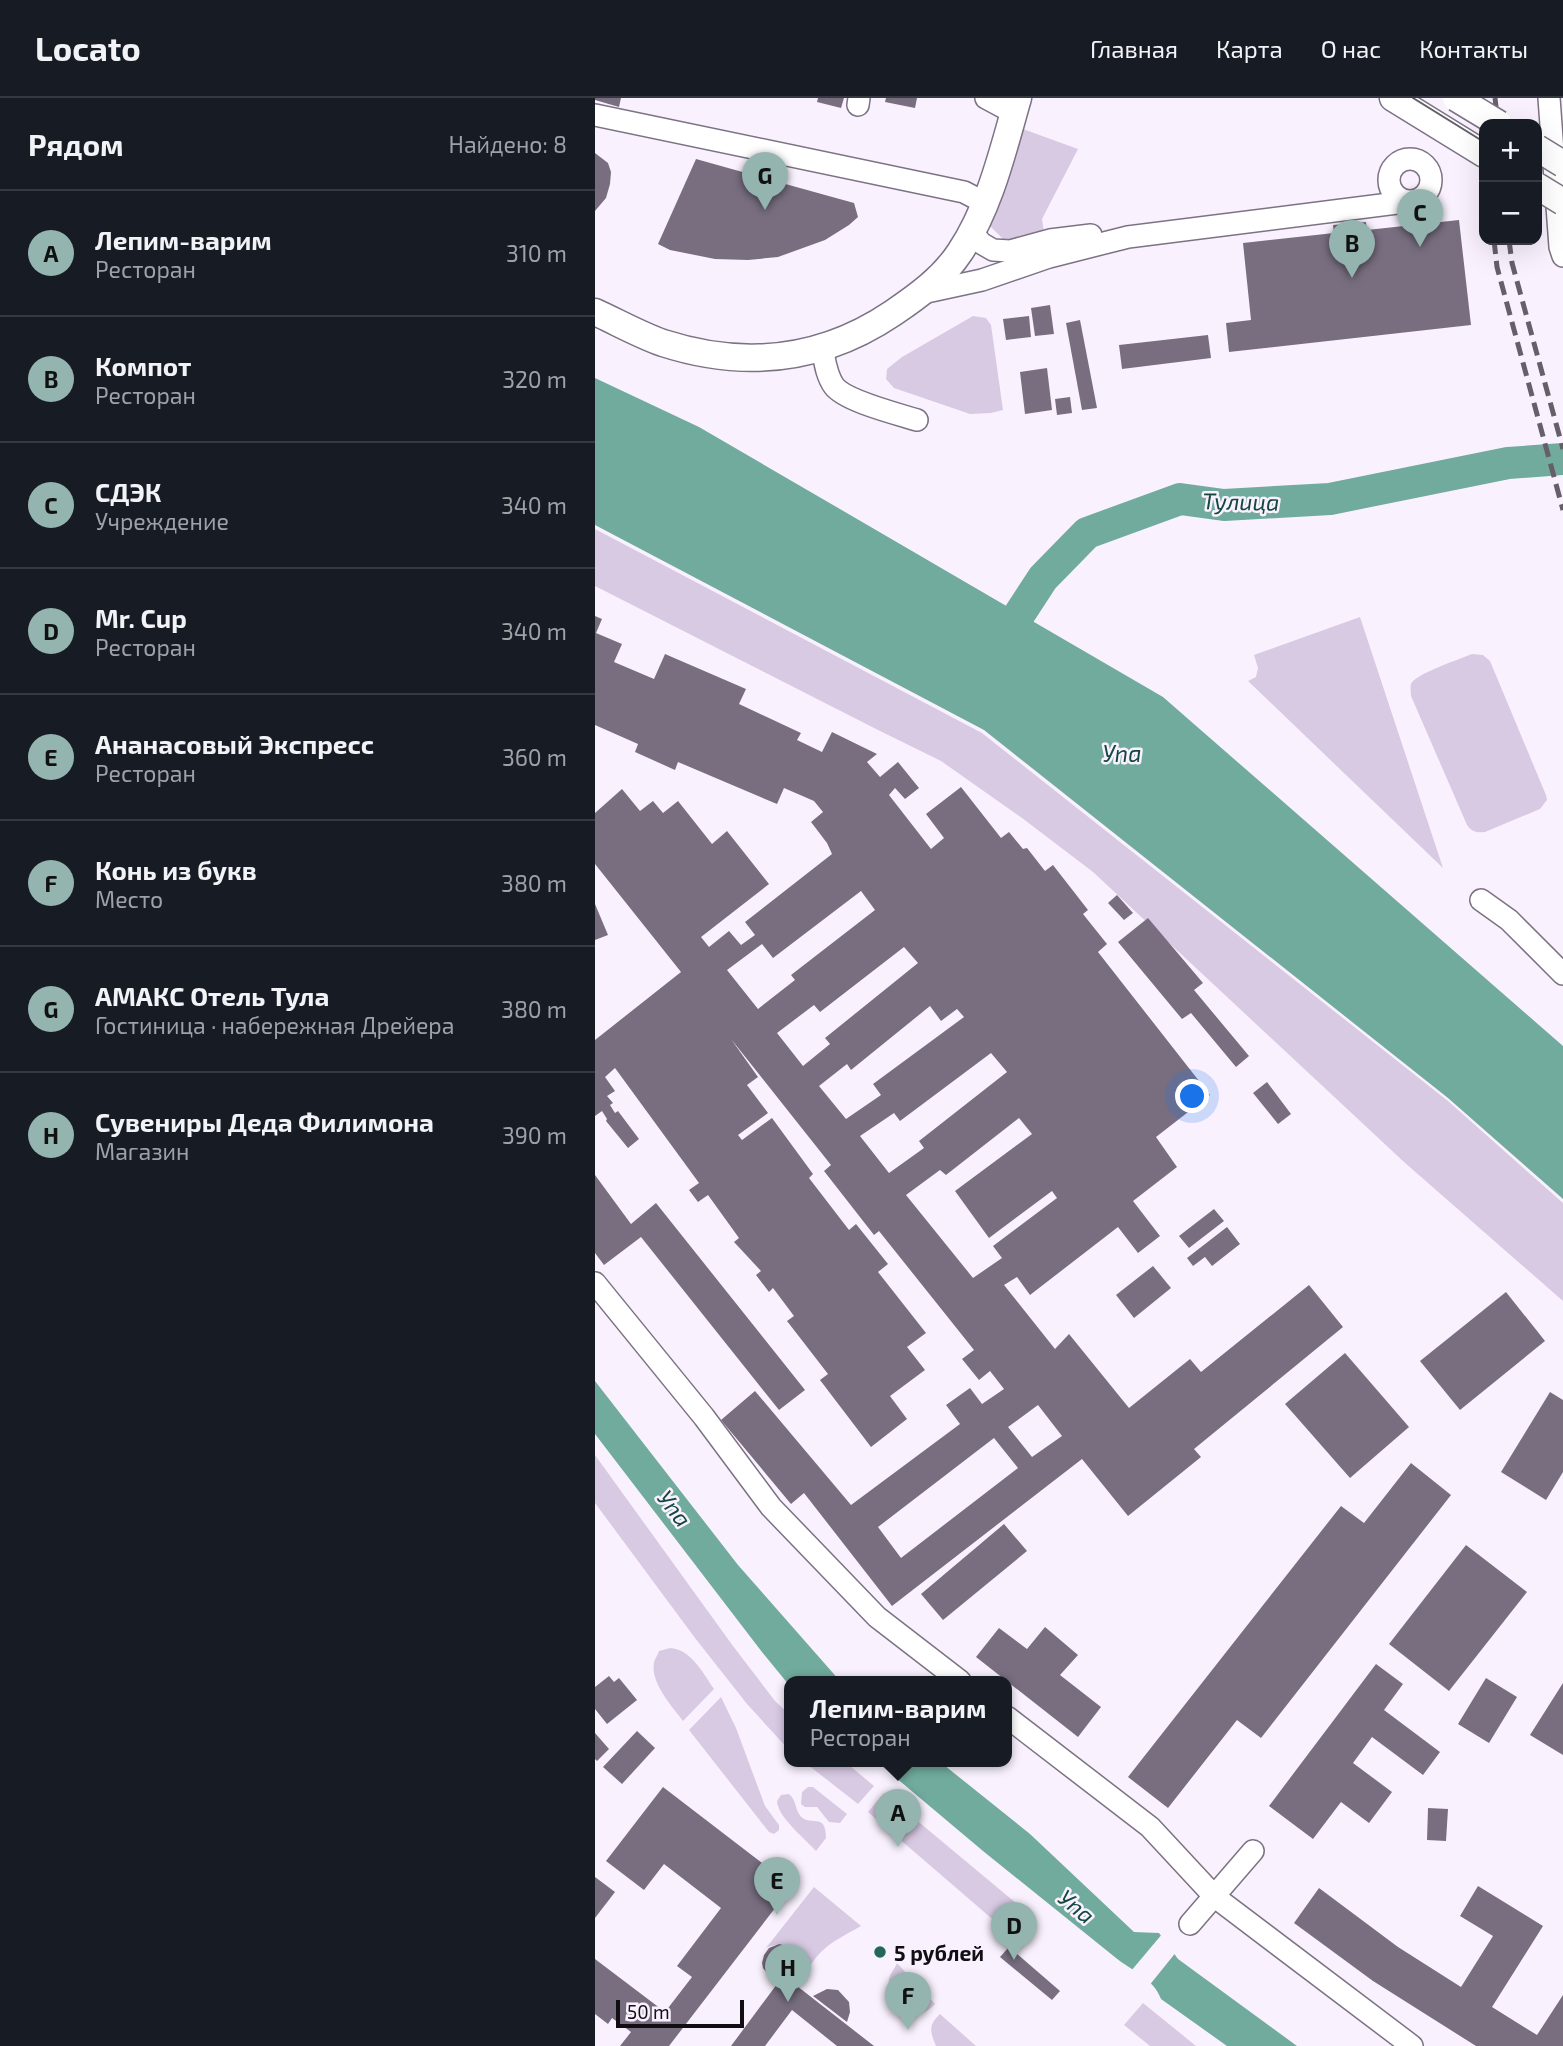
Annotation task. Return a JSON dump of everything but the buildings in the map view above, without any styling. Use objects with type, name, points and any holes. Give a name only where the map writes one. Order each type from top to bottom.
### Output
[{"type":"main road","points":[[1393,98],[1479,151]]},
{"type":"main road","points":[[1456,98],[1491,119]]},
{"type":"main road","points":[[595,312],[660,342],[701,352],[746,358],[793,355],[835,344],[879,322],[922,293],[959,254],[985,203],[1016,106]]},
{"type":"main road","points":[[1542,151],[1563,164]]},
{"type":"main road","points":[[1542,189],[1563,202]]},
{"type":"street","points":[[986,98],[1016,106]]},
{"type":"street","points":[[1551,100],[1560,247],[1563,256]]},
{"type":"street","points":[[595,115],[964,192],[985,203]]},
{"type":"street","points":[[922,293],[982,280],[1049,257],[1128,237],[1405,202]]},
{"type":"street","points":[[972,232],[981,243],[993,250],[1010,251],[1050,240],[1087,235],[1128,237]]},
{"type":"street","points":[[822,348],[827,372],[835,387],[850,398],[917,420]]},
{"type":"street","points":[[1481,900],[1509,920],[1563,974]]},
{"type":"street","points":[[595,1283],[704,1417],[771,1507],[877,1617],[954,1676]]},
{"type":"street","points":[[1012,1722],[1150,1827],[1215,1897],[1412,2046]]},
{"type":"street","points":[[1190,1924],[1252,1851]]},
{"type":"shaded area","points":[[1023,129],[1078,149],[1042,219],[1044,233],[1006,242],[990,226]]},
{"type":"shaded area","points":[[973,316],[986,318],[991,325],[1003,410],[970,414],[894,388],[886,379],[887,369],[902,357]]},
{"type":"shaded area","points":[[595,529],[982,733],[1448,1101],[1563,1203],[1563,1301],[1404,1162],[1093,872],[1022,818],[941,761],[595,586]]},
{"type":"shaded area","points":[[1360,617],[1443,868],[1248,681],[1256,677],[1258,668],[1254,655]]},
{"type":"shaded area","points":[[1472,654],[1483,655],[1490,661],[1547,800],[1540,809],[1485,832],[1473,831],[1467,825],[1411,696],[1411,684],[1414,680]]},
{"type":"shaded area","points":[[595,1455],[733,1646],[784,1709],[784,1745],[747,1704],[695,1638],[595,1503]]},
{"type":"shaded area","points":[[670,1648],[690,1657],[714,1689],[683,1721],[655,1678],[654,1662],[659,1651]]},
{"type":"shaded area","points":[[721,1697],[736,1728],[765,1806],[779,1825],[779,1830],[774,1834],[769,1832],[689,1730]]},
{"type":"shaded area","points":[[811,1767],[851,1767],[874,1786],[858,1804]]},
{"type":"shaded area","points":[[813,1787],[847,1814],[840,1823],[829,1822],[817,1807],[805,1807],[801,1804],[802,1792]]},
{"type":"shaded area","points":[[884,1793],[1023,1909],[1005,1930],[868,1812]]},
{"type":"shaded area","points":[[789,1794],[803,1818],[823,1825],[826,1838],[816,1851],[780,1812],[778,1800],[781,1795]]},
{"type":"shaded area","points":[[814,1887],[861,1926],[824,1949],[812,1963],[800,1985],[791,1978],[800,1963],[796,1951],[784,1945],[766,1948]]},
{"type":"shaded area","points":[[897,1963],[935,2004],[926,2011],[920,2014],[908,2012],[893,1998],[889,1979]]},
{"type":"shaded area","points":[[1143,2003],[1196,2046],[1150,2046],[1124,2025]]},
{"type":"shaded area","points":[[940,2014],[976,2046],[936,2046],[931,2029]]},
{"type":"water","name":"Упа","points":[[595,378],[699,427],[1163,697],[1563,1046],[1563,1199],[1448,1098],[984,730],[595,525]]},
{"type":"water","name":"Упа","points":[[595,1381],[738,1565],[836,1676],[784,1676],[784,1679],[595,1434]]},
{"type":"water","name":"Упа","points":[[883,1767],[946,1767],[1030,1834],[1134,1932],[1159,1933],[1178,1959],[1297,2046],[1227,2046],[1161,1999],[1148,1980],[1116,1958]]},
{"type":"pier","points":[[1163,1933],[1177,1951],[1148,1987],[1131,1971]]},
{"type":"waterway","name":"Тулица","points":[[996,650],[1043,578],[1087,533],[1180,499],[1224,505],[1330,499],[1508,463],[1563,459]]},
{"type":"tram line","points":[[1413,98],[1479,139]]},
{"type":"tram line","points":[[1542,177],[1563,190]]},
{"type":"railway","points":[[1480,98],[1482,119]]},
{"type":"railway","points":[[1495,98],[1497,119]]},
{"type":"railway","points":[[1495,245],[1497,267],[1563,510]]},
{"type":"railway","points":[[1510,245],[1512,263],[1563,449]]},
{"type":"place","name":"АМАКС Отель Тула","points":[[765,210]]},
{"type":"place","name":"СДЭК","points":[[1420,247]]},
{"type":"place","name":"Компот","points":[[1352,278]]},
{"type":"place","name":"Лепим-варим","points":[[898,1847]]},
{"type":"place","name":"Ананасовый Экспресс","points":[[777,1915]]},
{"type":"place","name":"5 рублей","points":[[880,1952]]},
{"type":"place","name":"Mr. Cup","points":[[1014,1960]]},
{"type":"place","name":"Сувениры Деда Филимона","points":[[788,2002]]},
{"type":"place","name":"Конь из букв","points":[[908,2030]]}]
